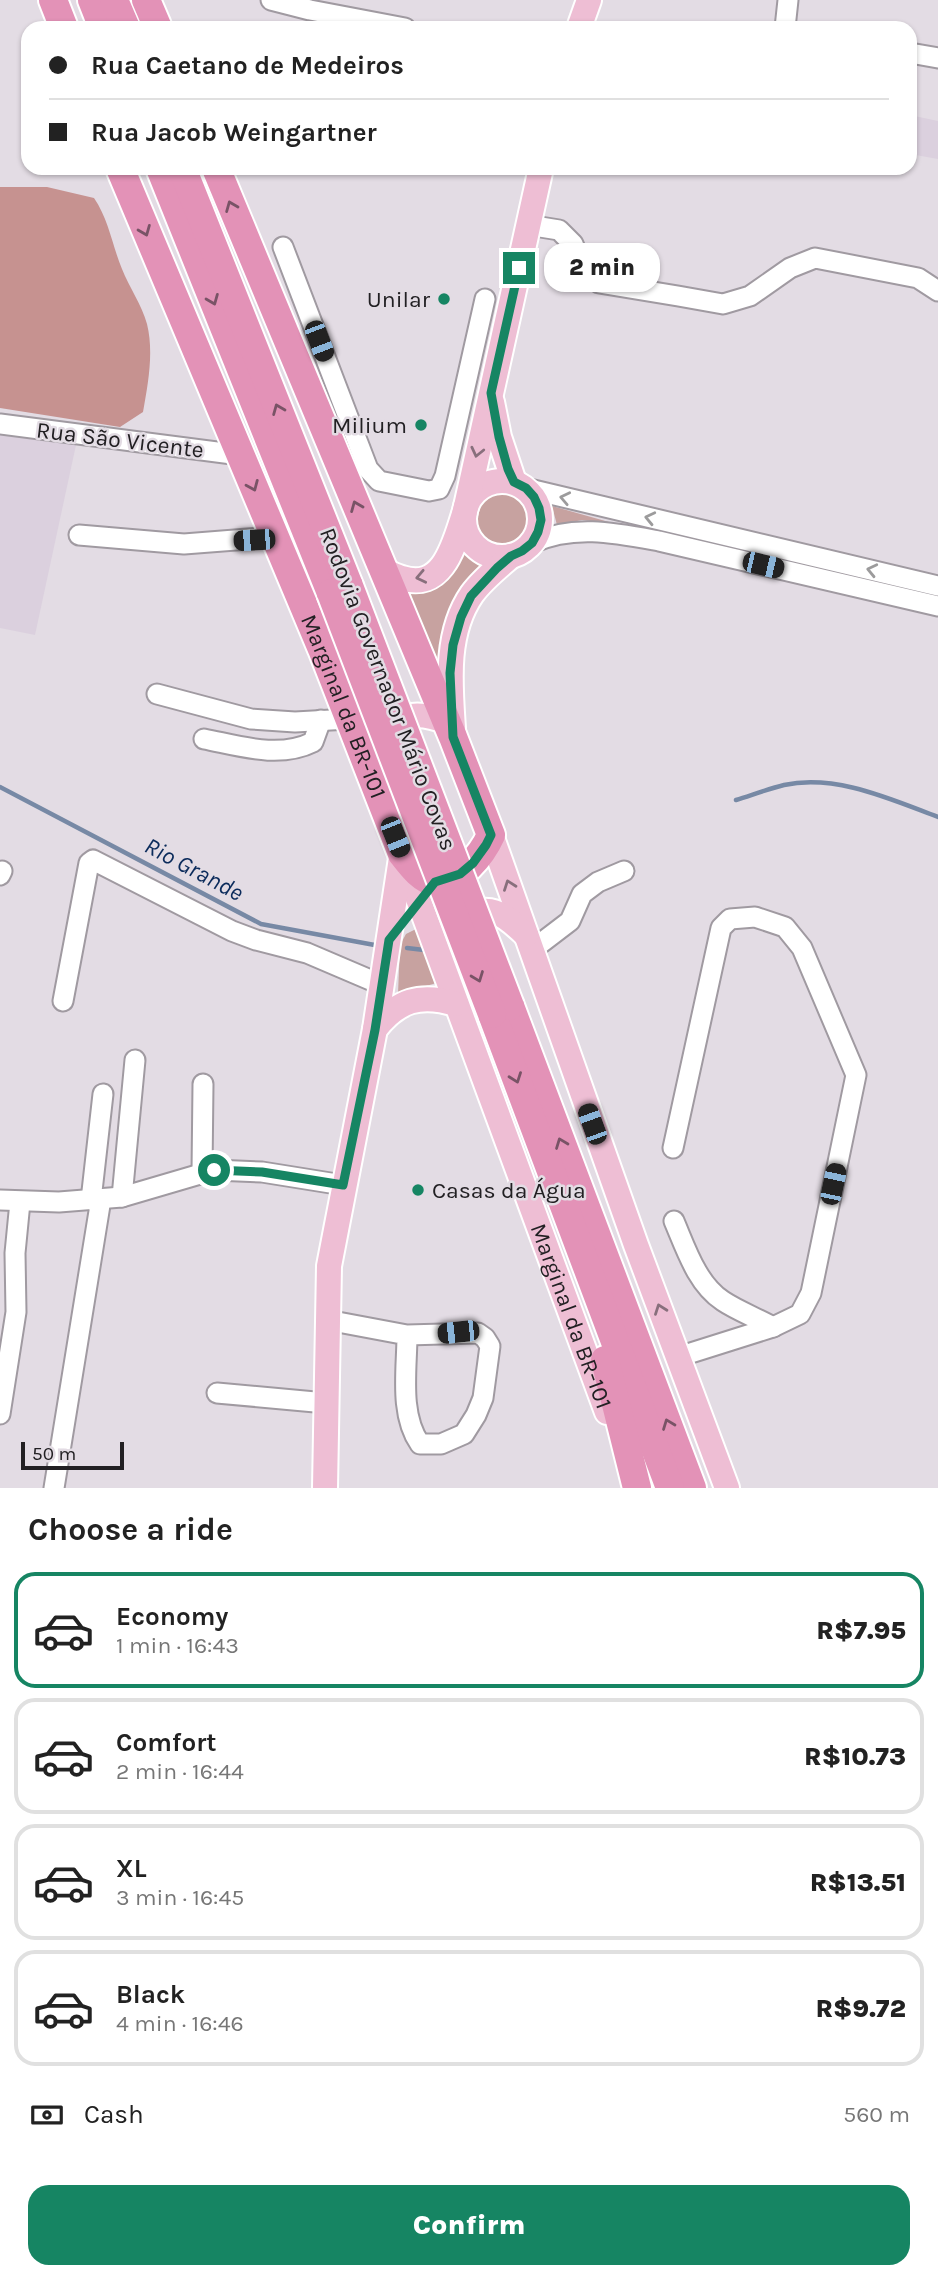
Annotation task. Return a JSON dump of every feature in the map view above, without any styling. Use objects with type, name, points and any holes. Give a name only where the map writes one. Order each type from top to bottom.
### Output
[{"type":"highway","points":[[53,0],[61,21]]},
{"type":"highway","points":[[92,0],[100,21]]},
{"type":"highway","points":[[114,0],[123,21]]},
{"type":"highway","points":[[146,0],[155,21]]},
{"type":"highway","name":"Marginal da BR-101","points":[[123,175],[322,649],[402,854]]},
{"type":"highway","points":[[148,175],[194,253]]},
{"type":"highway","name":"Rodovia Governador Mário Covas","points":[[163,175],[340,590]]},
{"type":"highway","name":"Rodovia Governador Mário Covas","points":[[185,175],[501,1010],[692,1488]]},
{"type":"highway","points":[[219,175],[450,730],[491,835],[473,863],[460,874],[427,893],[421,875],[402,854]]},
{"type":"highway","points":[[322,649],[341,667],[357,673],[375,671],[391,662],[398,651],[404,621]]},
{"type":"highway","name":"Rodovia Governador Mário Covas","points":[[501,1010],[572,1228],[670,1488]]},
{"type":"highway","points":[[572,1228],[636,1488]]},
{"type":"main road","points":[[582,21],[589,0]]},
{"type":"main road","points":[[511,556],[486,554],[475,546],[464,524],[539,175]]},
{"type":"main road","points":[[450,730],[450,673],[453,645],[461,617],[471,596],[484,580],[511,556],[532,543],[541,520],[534,497],[520,485],[499,437],[491,393]]},
{"type":"main road","points":[[382,570],[404,579],[416,580],[439,572],[452,552],[469,499],[478,489],[501,480],[520,485]]},
{"type":"main road","points":[[365,760],[377,732],[390,722],[407,715],[435,717],[450,730]]},
{"type":"main road","points":[[491,835],[585,1103],[727,1488]]},
{"type":"main road","points":[[325,1488],[329,1266],[375,1030],[402,854]]},
{"type":"main road","points":[[389,940],[427,893]]},
{"type":"main road","name":"Marginal da BR-101","points":[[427,893],[445,973],[636,1488]]},
{"type":"main road","points":[[445,973],[445,939],[454,922],[469,913],[489,911],[506,916],[529,943]]},
{"type":"main road","points":[[375,1030],[387,1015],[402,1004],[420,999],[438,999],[456,1004]]},
{"type":"street","points":[[271,0],[373,21]]},
{"type":"street","points":[[786,21],[788,0]]},
{"type":"street","points":[[917,54],[938,58]]},
{"type":"street","points":[[528,225],[559,230],[573,244],[584,270],[599,283],[723,304],[751,296],[790,268],[815,258],[918,278],[938,291]]},
{"type":"street","points":[[283,247],[368,469],[379,481],[429,491],[439,489],[445,476],[485,299]]},
{"type":"street","points":[[271,300],[299,290]]},
{"type":"street","name":"Rua São Vicente","points":[[0,424],[240,455]]},
{"type":"street","points":[[520,485],[938,586]]},
{"type":"street","points":[[532,543],[548,536],[576,531],[616,533],[938,606]]},
{"type":"street","points":[[79,535],[184,544],[274,537]]},
{"type":"street","points":[[157,694],[251,719],[295,722],[349,719]]},
{"type":"street","points":[[204,739],[266,751],[300,748],[313,742],[321,720]]},
{"type":"street","points":[[63,1001],[89,863],[93,860],[232,931],[307,953],[382,985]]},
{"type":"street","points":[[529,943],[570,921],[582,894],[598,882],[624,871]]},
{"type":"street","points":[[673,1149],[721,928],[730,919],[755,917],[785,927],[802,948],[856,1075],[811,1293],[800,1314],[773,1326],[678,1357]]},
{"type":"street","points":[[122,1197],[135,1060]]},
{"type":"street","points":[[202,1172],[203,1084]]},
{"type":"street","points":[[54,1488],[96,1199],[103,1094]]},
{"type":"street","points":[[0,1200],[20,1202],[122,1197],[214,1170],[262,1172],[343,1185]]},
{"type":"street","points":[[0,1414],[16,1312],[15,1253],[20,1202]]},
{"type":"street","points":[[674,1221],[692,1263],[705,1283],[722,1301],[773,1326]]},
{"type":"street","points":[[327,1320],[407,1335],[478,1333],[485,1338],[490,1346],[483,1398],[464,1434],[441,1444],[420,1444],[412,1432],[406,1398],[407,1335]]},
{"type":"street","points":[[217,1393],[326,1404]]},
{"type":"shaded area","points":[[917,116],[938,121],[938,159],[917,155]]},
{"type":"shaded area","points":[[0,187],[47,187],[94,198],[99,206],[122,269],[145,317],[149,335],[150,368],[143,412],[120,427],[0,408]]},
{"type":"shaded area","points":[[0,435],[76,445],[35,635],[0,628]]},
{"type":"shaded area","points":[[503,490],[520,495],[528,503],[533,520],[528,537],[520,545],[503,550],[486,545],[478,537],[473,520],[478,503],[486,495]]},
{"type":"shaded area","points":[[552,506],[616,524],[582,520],[557,525]]},
{"type":"shaded area","points":[[464,544],[473,555],[485,560],[469,581],[439,671],[404,593],[436,589],[453,568]]},
{"type":"shaded area","points":[[420,927],[440,982],[398,994],[400,945],[406,934]]},
{"type":"waterway","name":"Rio Grande","points":[[736,800],[784,785],[823,783],[862,790],[938,817]]},
{"type":"waterway","name":"Rio Grande","points":[[0,787],[261,924],[380,946]]},
{"type":"waterway","name":"Rio Grande","points":[[407,948],[424,950]]},
{"type":"place","name":"Unilar","points":[[444,299]]},
{"type":"place","name":"Milium","points":[[421,425]]},
{"type":"place","name":"Casas da Água","points":[[418,1190]]},
{"type":"route","points":[[214,1170],[262,1172],[343,1185],[375,1030],[389,940],[435,882],[460,874],[473,863],[491,835],[453,737],[450,673],[453,645],[461,617],[471,596],[497,568],[532,543],[541,520],[534,497],[526,488],[514,482],[508,469],[491,393],[519,268]]}]
